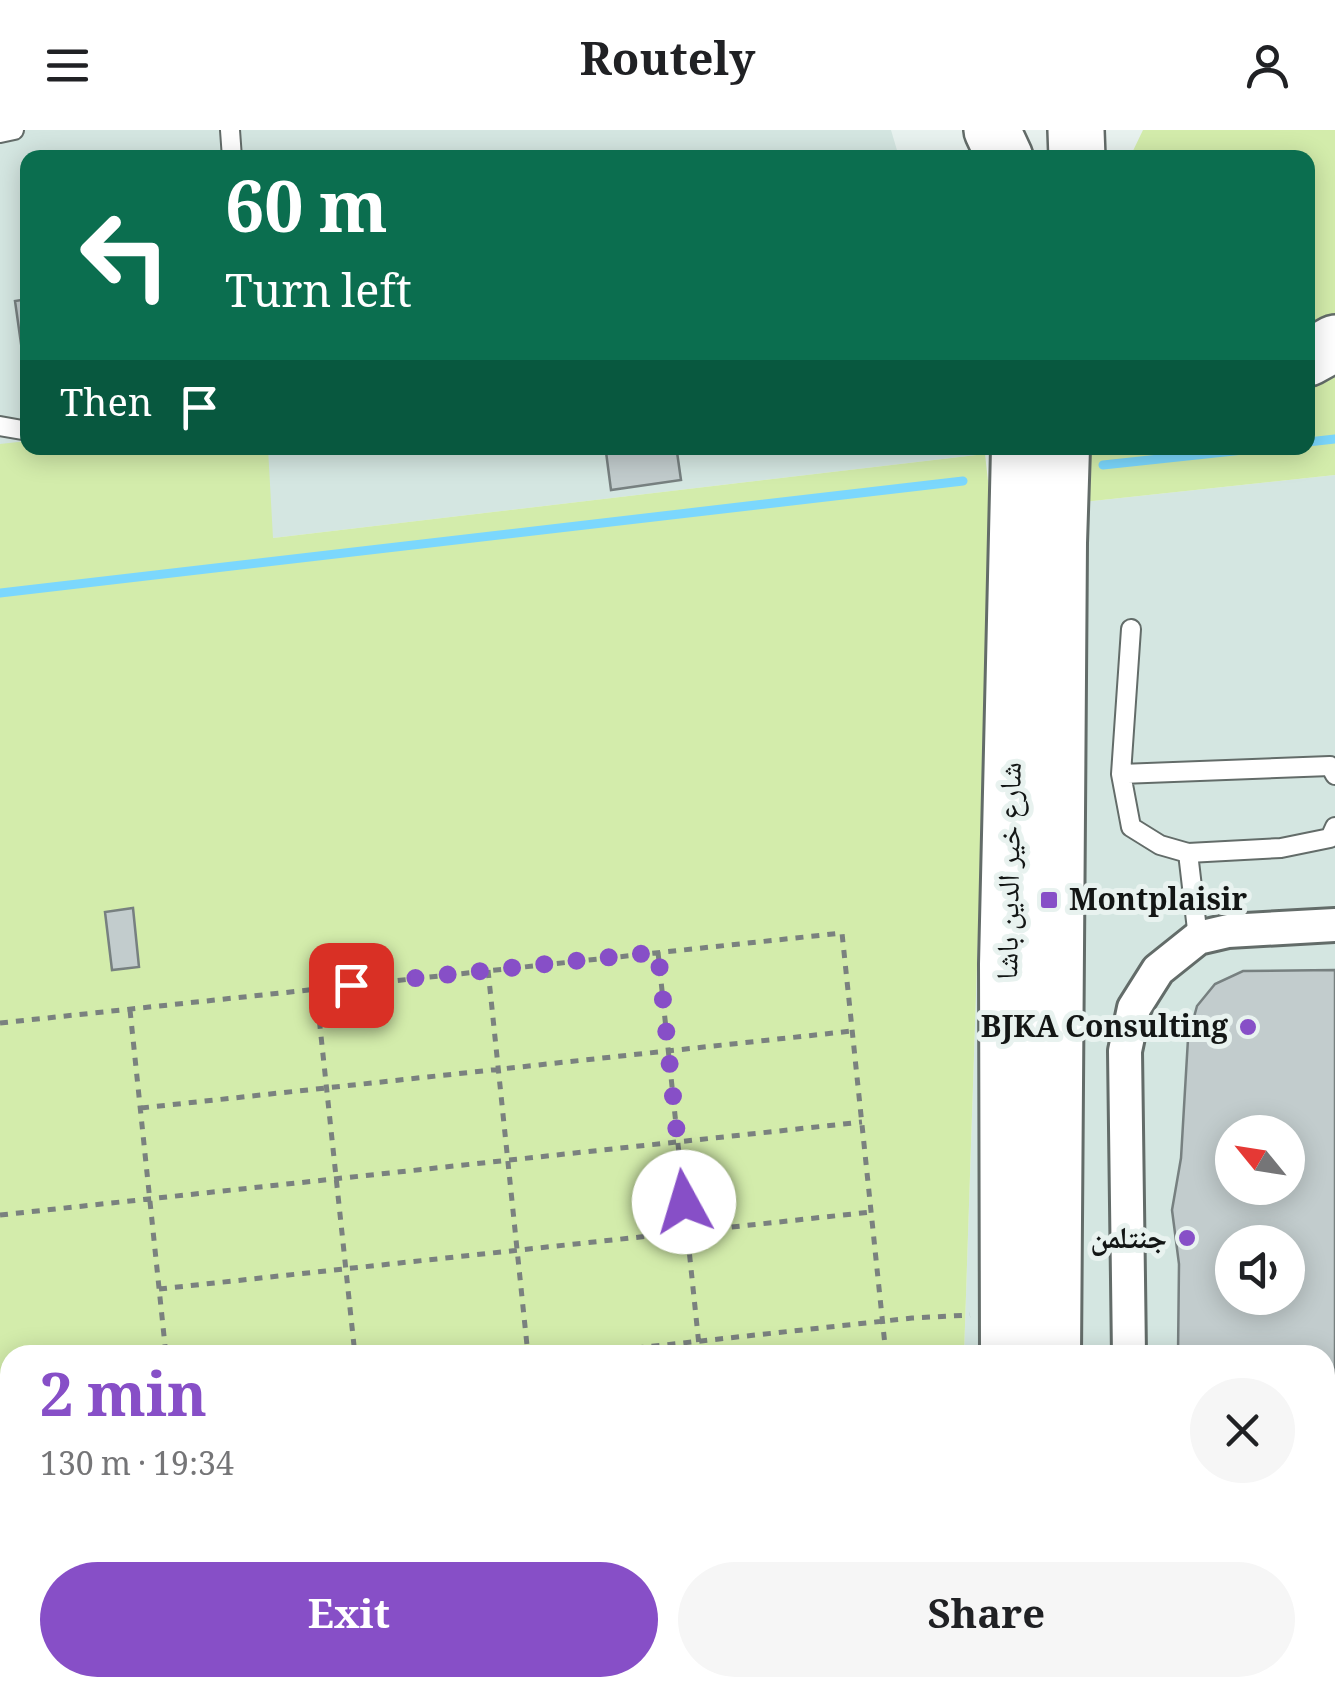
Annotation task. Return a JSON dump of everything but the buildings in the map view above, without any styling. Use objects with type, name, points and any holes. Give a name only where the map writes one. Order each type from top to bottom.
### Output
[{"type":"main road","name":"شارع خير الدين باشا","points":[[1007,1334],[1006,964],[1018,455]]},
{"type":"main road","name":"شارع خير الدين باشا","points":[[1054,1345],[1063,455]]},
{"type":"street","points":[[1129,1345],[1125,1051],[1134,1008],[1158,970],[1198,938],[1228,931],[1335,926]]},
{"type":"lane","points":[[0,133],[14,130]]},
{"type":"lane","points":[[1131,629],[1121,774],[1131,827],[1160,845],[1188,853],[1281,848],[1330,838],[1335,828]]},
{"type":"lane","points":[[1121,774],[1330,766],[1335,775]]},
{"type":"lane","points":[[1188,853],[1198,938]]},
{"type":"path","points":[[0,1023],[842,932],[885,1345]]},
{"type":"path","points":[[658,952],[699,1345]]},
{"type":"path","points":[[488,970],[527,1345]]},
{"type":"path","points":[[316,989],[353,1345]]},
{"type":"path","points":[[130,1009],[165,1345]]},
{"type":"path","points":[[141,1108],[852,1030]]},
{"type":"path","points":[[0,1216],[862,1122]]},
{"type":"path","points":[[159,1289],[871,1212]]},
{"type":"path","points":[[663,1345],[882,1322],[1007,1334]]},
{"type":"shaded area","points":[[0,130],[891,130],[897,150],[20,150],[20,455],[977,455],[273,538],[0,566]]},
{"type":"shaded area","points":[[1335,475],[1335,1345],[964,1345],[992,517],[1074,503]]},
{"type":"green space","points":[[1143,130],[1335,130],[1335,475],[1074,503],[1076,455],[1315,455],[1315,150],[1133,150]]},
{"type":"green space","points":[[20,442],[20,455],[268,455],[273,538],[985,455],[992,517],[964,1345],[0,1345],[0,444]]},
{"type":"waterway","points":[[1315,441],[1335,439]]},
{"type":"waterway","points":[[1103,465],[1197,455]]},
{"type":"waterway","points":[[0,593],[963,481]]},
{"type":"place","name":"Montplaisir","points":[[1049,900]]},
{"type":"place","name":"BJKA Consulting","points":[[1248,1027]]},
{"type":"place","name":"جنتلمن","points":[[1187,1238]]},
{"type":"route","points":[[351,985],[658,952],[684,1202]]}]
